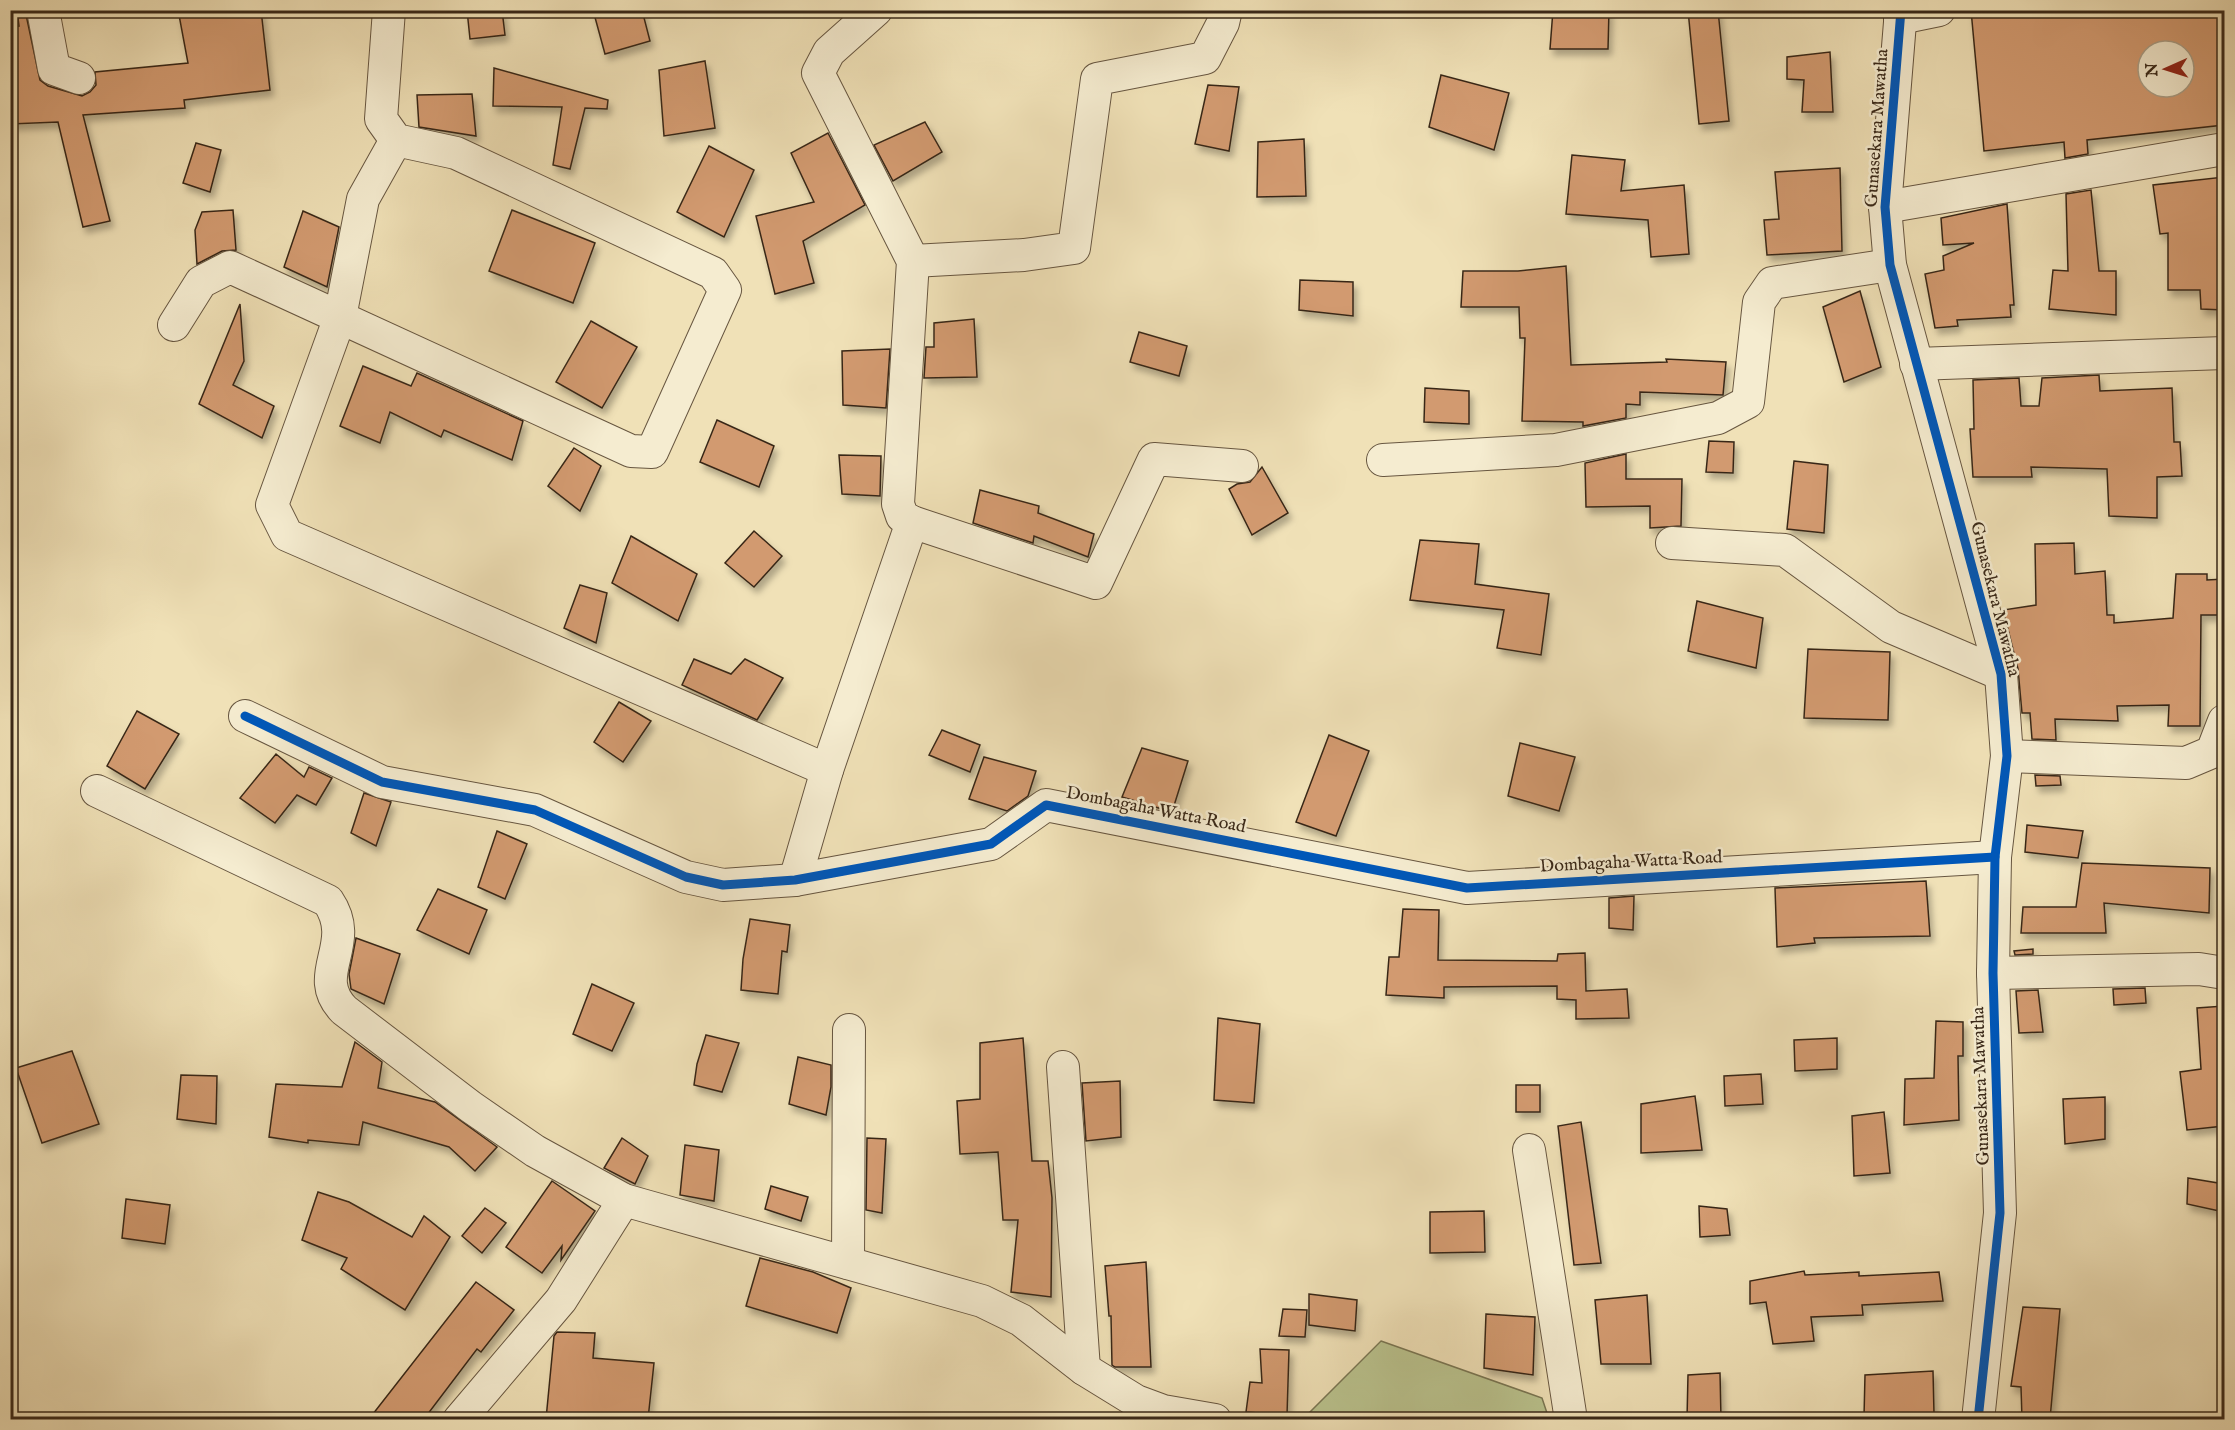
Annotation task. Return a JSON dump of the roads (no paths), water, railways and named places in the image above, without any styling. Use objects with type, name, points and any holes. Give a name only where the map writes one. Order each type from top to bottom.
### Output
[{"type":"street","points":[[43,10],[54,69],[79,78]]},
{"type":"street","points":[[174,324],[201,282],[230,267],[632,451],[652,452],[721,303],[724,290],[713,273],[456,153],[396,140],[381,119],[389,10]]},
{"type":"street","points":[[876,10],[829,52],[818,72],[913,261],[898,504],[902,516],[912,522],[1096,583],[1154,459],[1242,466]]},
{"type":"street","points":[[913,261],[1024,255],[1074,248],[1097,79],[1205,58],[1223,23],[1226,10]]},
{"type":"street","points":[[1900,14],[1940,10]]},
{"type":"street","name":"Gunasekara Mawatha","points":[[1900,14],[1885,207],[1890,265],[2001,674],[2007,756],[1995,857],[1993,973],[2000,1213],[1978,1419]]},
{"type":"street","points":[[396,140],[363,199],[340,317],[272,505],[287,535],[827,770]]},
{"type":"street","points":[[1885,207],[2224,149]]},
{"type":"street","points":[[1383,460],[1556,450],[1718,418],[1748,402],[1760,302],[1772,283],[1890,265]]},
{"type":"street","points":[[1916,364],[2224,353]]},
{"type":"street","points":[[795,880],[827,770],[912,522]]},
{"type":"street","points":[[1672,543],[1785,550],[1892,627],[2001,674]]},
{"type":"street","name":"Dombagaha Watta Road","points":[[245,716],[382,782],[535,810],[686,877],[723,885],[795,880],[990,844],[1046,805],[1467,888],[1995,857]]},
{"type":"street","points":[[2007,756],[2187,763],[2212,752],[2224,721]]},
{"type":"street","points":[[98,792],[328,901],[338,916],[338,953],[329,979],[333,999],[344,1010],[471,1107],[535,1151],[624,1200],[982,1301],[1022,1320],[1084,1369],[1136,1401],[1154,1408],[1215,1419]]},
{"type":"street","points":[[1993,973],[2199,969],[2224,973]]},
{"type":"street","points":[[848,1263],[849,1030]]},
{"type":"street","points":[[1063,1066],[1084,1369]]},
{"type":"street","points":[[1529,1150],[1571,1419]]},
{"type":"street","points":[[459,1419],[561,1300],[624,1200]]}]
